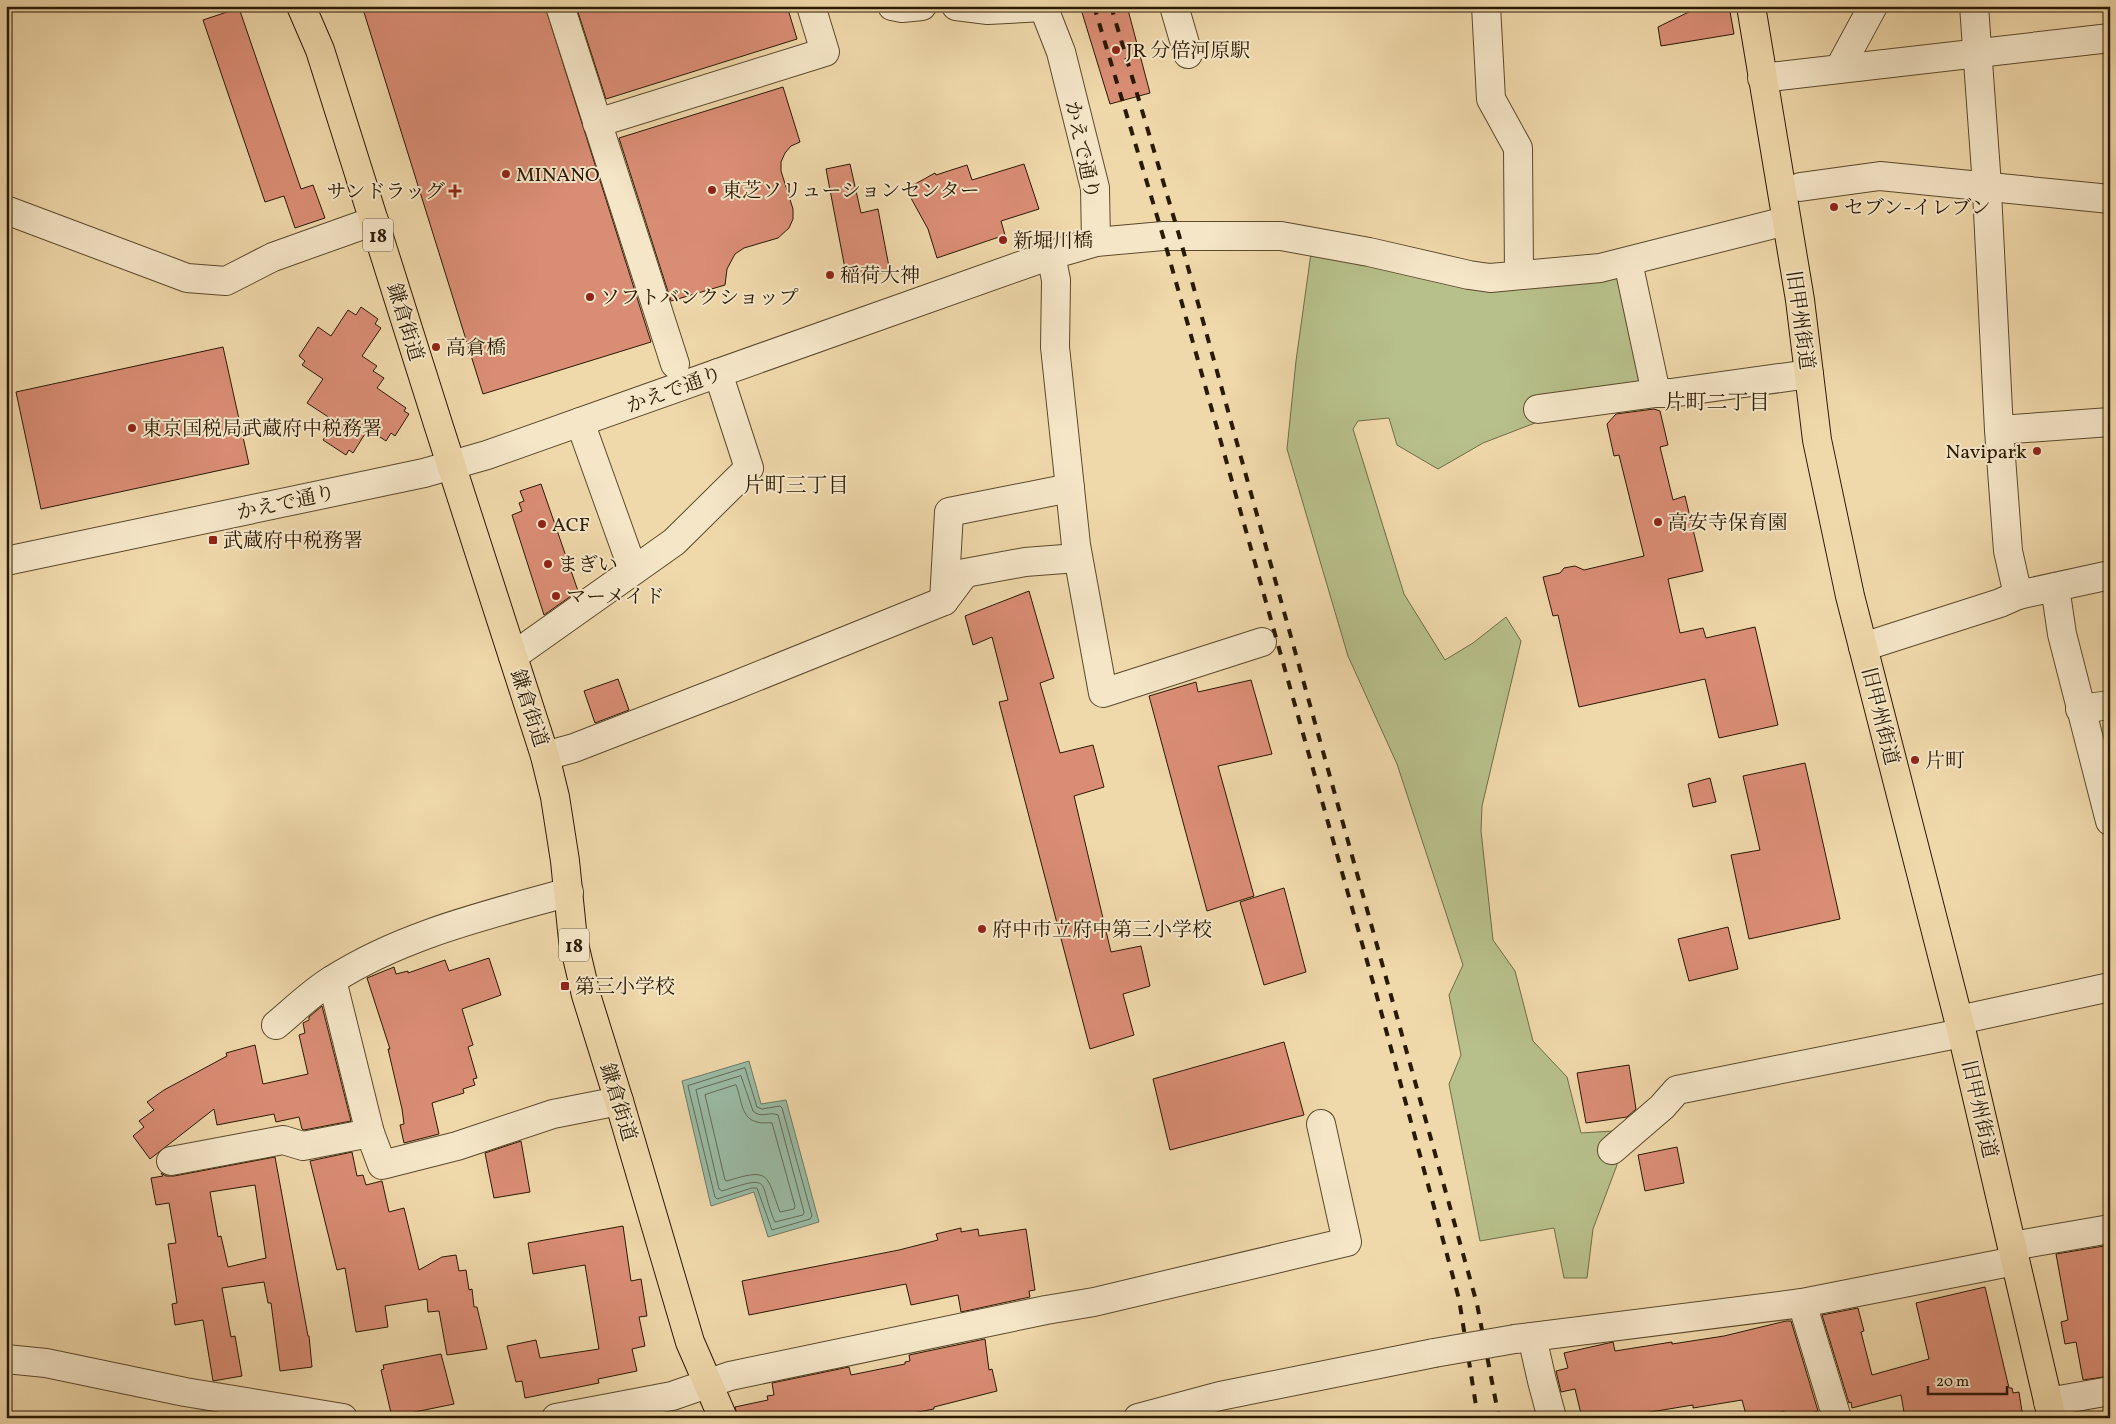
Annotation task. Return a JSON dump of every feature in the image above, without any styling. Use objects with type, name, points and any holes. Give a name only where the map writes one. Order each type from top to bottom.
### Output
[{"type":"main road","name":"鎌倉街道","points":[[301,6],[320,50],[545,756],[555,798],[569,892],[573,940],[586,995],[690,1342],[723,1418]]},
{"type":"main road","name":"旧甲州街道","points":[[1751,6],[1800,300],[1817,440],[1850,596],[1961,1027],[2050,1410]]},
{"type":"street","points":[[560,6],[676,364]]},
{"type":"street","points":[[597,123],[825,52],[811,6]]},
{"type":"street","points":[[892,6],[902,8],[922,6]]},
{"type":"street","points":[[956,6],[988,10],[1043,6]]},
{"type":"street","name":"かえで通り","points":[[6,561],[414,475],[451,465],[580,422],[1051,255],[1096,242],[1095,188],[1061,52],[1043,6]]},
{"type":"street","points":[[1174,6],[1188,54]]},
{"type":"street","points":[[1486,6],[1491,99],[1518,148],[1519,275]]},
{"type":"street","points":[[1839,69],[1873,6]]},
{"type":"street","points":[[1974,6],[1979,53],[1987,187],[1998,430],[2008,551],[2018,595]]},
{"type":"street","points":[[1762,78],[2110,38]]},
{"type":"street","points":[[1800,187],[1880,176],[2110,199]]},
{"type":"street","points":[[6,210],[187,278],[226,281],[273,257],[374,221]]},
{"type":"street","points":[[1096,242],[1179,235],[1281,236],[1369,252],[1490,278],[1584,270],[1628,262],[1786,221]]},
{"type":"street","points":[[1051,255],[1056,280],[1055,347],[1077,558],[1103,693],[1262,642]]},
{"type":"street","points":[[1628,262],[1656,392]]},
{"type":"street","points":[[513,656],[592,602],[674,542],[749,468],[718,373]]},
{"type":"street","points":[[1538,409],[1656,392],[1671,393],[1809,374]]},
{"type":"street","points":[[580,422],[634,570]]},
{"type":"street","points":[[1998,430],[2110,422]]},
{"type":"street","points":[[944,601],[948,512],[1070,488]]},
{"type":"street","points":[[545,756],[574,748],[944,601],[964,573],[1025,562],[1077,558]]},
{"type":"street","points":[[1863,647],[2000,603],[2018,595],[2110,574]]},
{"type":"street","points":[[2055,586],[2062,634],[2110,821]]},
{"type":"street","points":[[2080,709],[2110,705]]},
{"type":"street","points":[[276,1025],[332,980],[392,948],[446,927],[569,892]]},
{"type":"street","points":[[332,980],[370,1133],[382,1165],[457,1146],[553,1114],[619,1100]]},
{"type":"street","points":[[1612,1150],[1662,1107],[1677,1090],[1961,1027],[2110,987]]},
{"type":"street","points":[[556,1418],[672,1396],[730,1376],[1046,1310],[1094,1302],[1347,1242],[1321,1124]]},
{"type":"street","points":[[171,1161],[283,1140],[303,1146],[370,1133]]},
{"type":"street","points":[[1138,1418],[1220,1396],[1524,1338],[1802,1303],[2014,1254],[2110,1229]]},
{"type":"street","points":[[1802,1303],[1837,1418]]},
{"type":"street","points":[[1524,1338],[1552,1418]]},
{"type":"street","points":[[6,1359],[46,1363],[185,1392],[343,1418]]},
{"type":"street","points":[[2050,1410],[2110,1391]]},
{"type":"green space","points":[[1311,253],[1621,274],[1639,383],[1483,443],[1438,469],[1397,445],[1389,418],[1358,421],[1353,429],[1404,594],[1445,660],[1473,643],[1506,617],[1521,641],[1482,806],[1481,831],[1493,940],[1515,971],[1533,1041],[1567,1077],[1581,1133],[1613,1131],[1617,1165],[1593,1229],[1587,1278],[1564,1278],[1554,1228],[1480,1241],[1449,1084],[1461,1055],[1449,995],[1463,965],[1397,764],[1348,656],[1287,449],[1296,361]]},
{"type":"water","points":[[749,1061],[761,1104],[786,1100],[819,1222],[768,1237],[754,1192],[711,1206],[682,1081]]},
{"type":"building","name":"MINANO","points":[[362,6],[545,6],[651,342],[483,394]]},
{"type":"building","points":[[576,6],[787,6],[797,39],[606,99]]},
{"type":"building","name":"JR 分倍河原駅","points":[[1080,6],[1127,6],[1150,93],[1110,104]]},
{"type":"building","points":[[1701,6],[1729,6],[1734,34],[1661,46],[1658,27]]},
{"type":"building","points":[[239,8],[301,189],[313,185],[325,218],[295,228],[284,196],[265,202],[203,20]]},
{"type":"building","name":"東芝ソリューションセンター","points":[[783,87],[800,142],[791,146],[781,162],[781,171],[793,209],[793,219],[789,228],[778,238],[744,248],[735,254],[727,269],[725,285],[671,301],[619,138]]},
{"type":"building","points":[[850,164],[861,213],[878,209],[890,272],[847,279],[826,169]]},
{"type":"building","points":[[1024,164],[1039,209],[1001,221],[1005,235],[937,258],[928,229],[906,189],[935,173],[936,175],[967,165],[972,180]]},
{"type":"building","points":[[361,307],[378,319],[375,324],[381,328],[362,356],[377,366],[373,371],[384,378],[377,388],[406,408],[404,411],[409,414],[395,436],[391,433],[386,441],[368,429],[353,453],[349,450],[346,455],[323,440],[327,434],[325,432],[333,420],[307,403],[323,379],[302,365],[305,361],[299,356],[318,327],[331,336],[348,310],[356,315]]},
{"type":"building","name":"東京国税局武蔵府中税務署","points":[[223,347],[249,464],[41,509],[16,392]]},
{"type":"building","points":[[1654,409],[1660,411],[1668,445],[1660,447],[1673,500],[1685,496],[1703,571],[1668,579],[1680,633],[1703,628],[1706,638],[1755,627],[1778,725],[1719,738],[1705,679],[1579,707],[1558,615],[1553,616],[1543,577],[1560,573],[1564,568],[1575,566],[1584,570],[1644,556],[1619,455],[1614,456],[1607,424],[1616,414]]},
{"type":"building","points":[[541,484],[578,591],[544,615],[512,515],[522,511],[519,503],[524,501],[520,491]]},
{"type":"building","points":[[1029,591],[1054,678],[1040,683],[1060,753],[1093,745],[1104,787],[1074,796],[1111,952],[1141,946],[1150,986],[1123,994],[1134,1035],[1090,1049],[999,702],[1008,700],[992,637],[973,645],[965,616]]},
{"type":"building","points":[[618,679],[629,710],[595,723],[584,691]]},
{"type":"building","points":[[1251,680],[1272,754],[1218,766],[1254,896],[1207,911],[1149,696],[1196,682],[1198,692]]},
{"type":"building","points":[[1805,763],[1840,919],[1749,939],[1731,855],[1760,850],[1743,776]]},
{"type":"building","points":[[1710,778],[1716,802],[1693,807],[1688,784]]},
{"type":"building","points":[[1284,888],[1306,972],[1264,985],[1240,902]]},
{"type":"building","points":[[1728,927],[1738,969],[1689,981],[1678,939]]},
{"type":"building","points":[[489,958],[501,995],[462,1009],[473,1045],[468,1047],[477,1078],[473,1079],[475,1085],[463,1089],[464,1093],[432,1103],[439,1134],[404,1143],[400,1125],[404,1124],[402,1109],[388,1049],[390,1049],[367,978],[394,967],[396,974],[408,971],[408,973],[445,960],[449,971]]},
{"type":"building","points":[[322,1006],[351,1121],[304,1130],[302,1129],[299,1117],[276,1122],[274,1114],[217,1125],[214,1109],[150,1159],[133,1136],[144,1127],[139,1121],[154,1110],[147,1102],[164,1090],[227,1056],[226,1053],[255,1045],[263,1084],[308,1074],[299,1035],[305,1033],[303,1023],[309,1020],[309,1017]]},
{"type":"building","points":[[1284,1042],[1304,1115],[1170,1150],[1153,1079]]},
{"type":"building","points":[[1629,1065],[1636,1109],[1627,1117],[1586,1123],[1577,1073]]},
{"type":"building","points":[[521,1141],[530,1192],[494,1198],[485,1153]]},
{"type":"building","points":[[1677,1147],[1684,1183],[1645,1191],[1638,1155]]},
{"type":"building","points":[[352,1152],[357,1176],[363,1175],[366,1185],[382,1181],[389,1212],[404,1208],[419,1270],[442,1257],[456,1255],[459,1271],[466,1270],[469,1290],[472,1289],[474,1307],[477,1307],[487,1349],[447,1355],[439,1311],[428,1312],[427,1299],[385,1306],[388,1327],[356,1332],[345,1268],[337,1270],[310,1161]]},
{"type":"building","points":[[275,1157],[309,1336],[312,1367],[280,1371],[271,1303],[268,1303],[264,1282],[222,1288],[231,1337],[235,1336],[242,1376],[213,1381],[203,1320],[175,1325],[172,1304],[177,1303],[168,1244],[176,1243],[169,1203],[156,1205],[151,1178],[163,1176],[161,1173],[166,1176]],"holes":[[[255,1185],[266,1258],[228,1267],[221,1236],[218,1237],[210,1192]]]},
{"type":"building","points":[[623,1226],[631,1281],[641,1279],[647,1316],[639,1317],[645,1346],[632,1349],[637,1371],[598,1379],[599,1383],[525,1398],[522,1381],[516,1382],[507,1346],[536,1340],[540,1358],[599,1349],[585,1265],[533,1274],[528,1243]]},
{"type":"building","points":[[961,1228],[961,1232],[978,1229],[979,1236],[1026,1229],[1035,1290],[1029,1291],[1030,1297],[961,1312],[958,1295],[911,1305],[906,1284],[749,1315],[742,1281],[899,1250],[938,1240],[936,1234]]},
{"type":"building","points":[[2110,1245],[2110,1376],[2083,1380],[2076,1342],[2065,1344],[2061,1322],[2068,1320],[2056,1254]]},
{"type":"building","points":[[1985,1287],[2009,1388],[2012,1388],[2013,1393],[2019,1392],[2023,1418],[1905,1418],[1901,1395],[1852,1408],[1822,1315],[1858,1308],[1864,1331],[1861,1332],[1872,1375],[1929,1359],[1916,1303]]},
{"type":"building","points":[[1791,1321],[1818,1411],[1792,1418],[1786,1418],[1784,1411],[1756,1418],[1747,1418],[1742,1400],[1693,1408],[1693,1405],[1638,1414],[1638,1418],[1582,1418],[1575,1389],[1561,1392],[1556,1371],[1568,1368],[1564,1353],[1613,1342],[1615,1351],[1672,1342],[1672,1344],[1724,1336]]},
{"type":"building","points":[[985,1339],[989,1370],[992,1369],[997,1391],[934,1407],[934,1409],[886,1418],[738,1418],[735,1407],[768,1400],[767,1396],[774,1395],[772,1383],[849,1367],[851,1375],[905,1364],[905,1362],[910,1361],[909,1355]]},
{"type":"building","points":[[441,1354],[454,1404],[400,1415],[399,1412],[391,1413],[381,1370],[384,1369],[383,1365]]},
{"type":"railway","points":[[1094,6],[1163,236],[1376,993],[1459,1299],[1478,1418]]},
{"type":"railway","points":[[1111,6],[1179,235],[1477,1304],[1499,1418]]},
{"type":"place","name":"JR 分倍河原駅","points":[[1116,50]]},
{"type":"place","name":"MINANO","points":[[506,174]]},
{"type":"place","name":"東芝ソリューションセンター","points":[[712,190]]},
{"type":"place","name":"サンドラッグ","points":[[455,191]]},
{"type":"place","name":"セブン-イレブン","points":[[1834,207]]},
{"type":"place","name":"新堀川橋","points":[[1003,240]]},
{"type":"place","name":"稲荷大神","points":[[830,275]]},
{"type":"place","name":"ソフトバンクショップ","points":[[590,297]]},
{"type":"place","name":"高倉橋","points":[[436,347]]},
{"type":"place","name":"東京国税局武蔵府中税務署","points":[[132,428]]},
{"type":"place","name":"Navipark","points":[[2037,451]]},
{"type":"place","name":"高安寺保育園","points":[[1658,522]]},
{"type":"place","name":"ACF","points":[[542,524]]},
{"type":"place","name":"武蔵府中税務署","points":[[213,540]]},
{"type":"place","name":"まぎい","points":[[548,564]]},
{"type":"place","name":"マーメイド","points":[[556,596]]},
{"type":"place","name":"片町","points":[[1915,760]]},
{"type":"place","name":"府中市立府中第三小学校","points":[[982,929]]},
{"type":"place","name":"第三小学校","points":[[565,986]]},
{"type":"district","name":"片町二丁目","points":[[1717,402]]},
{"type":"district","name":"片町三丁目","points":[[796,485]]}]
